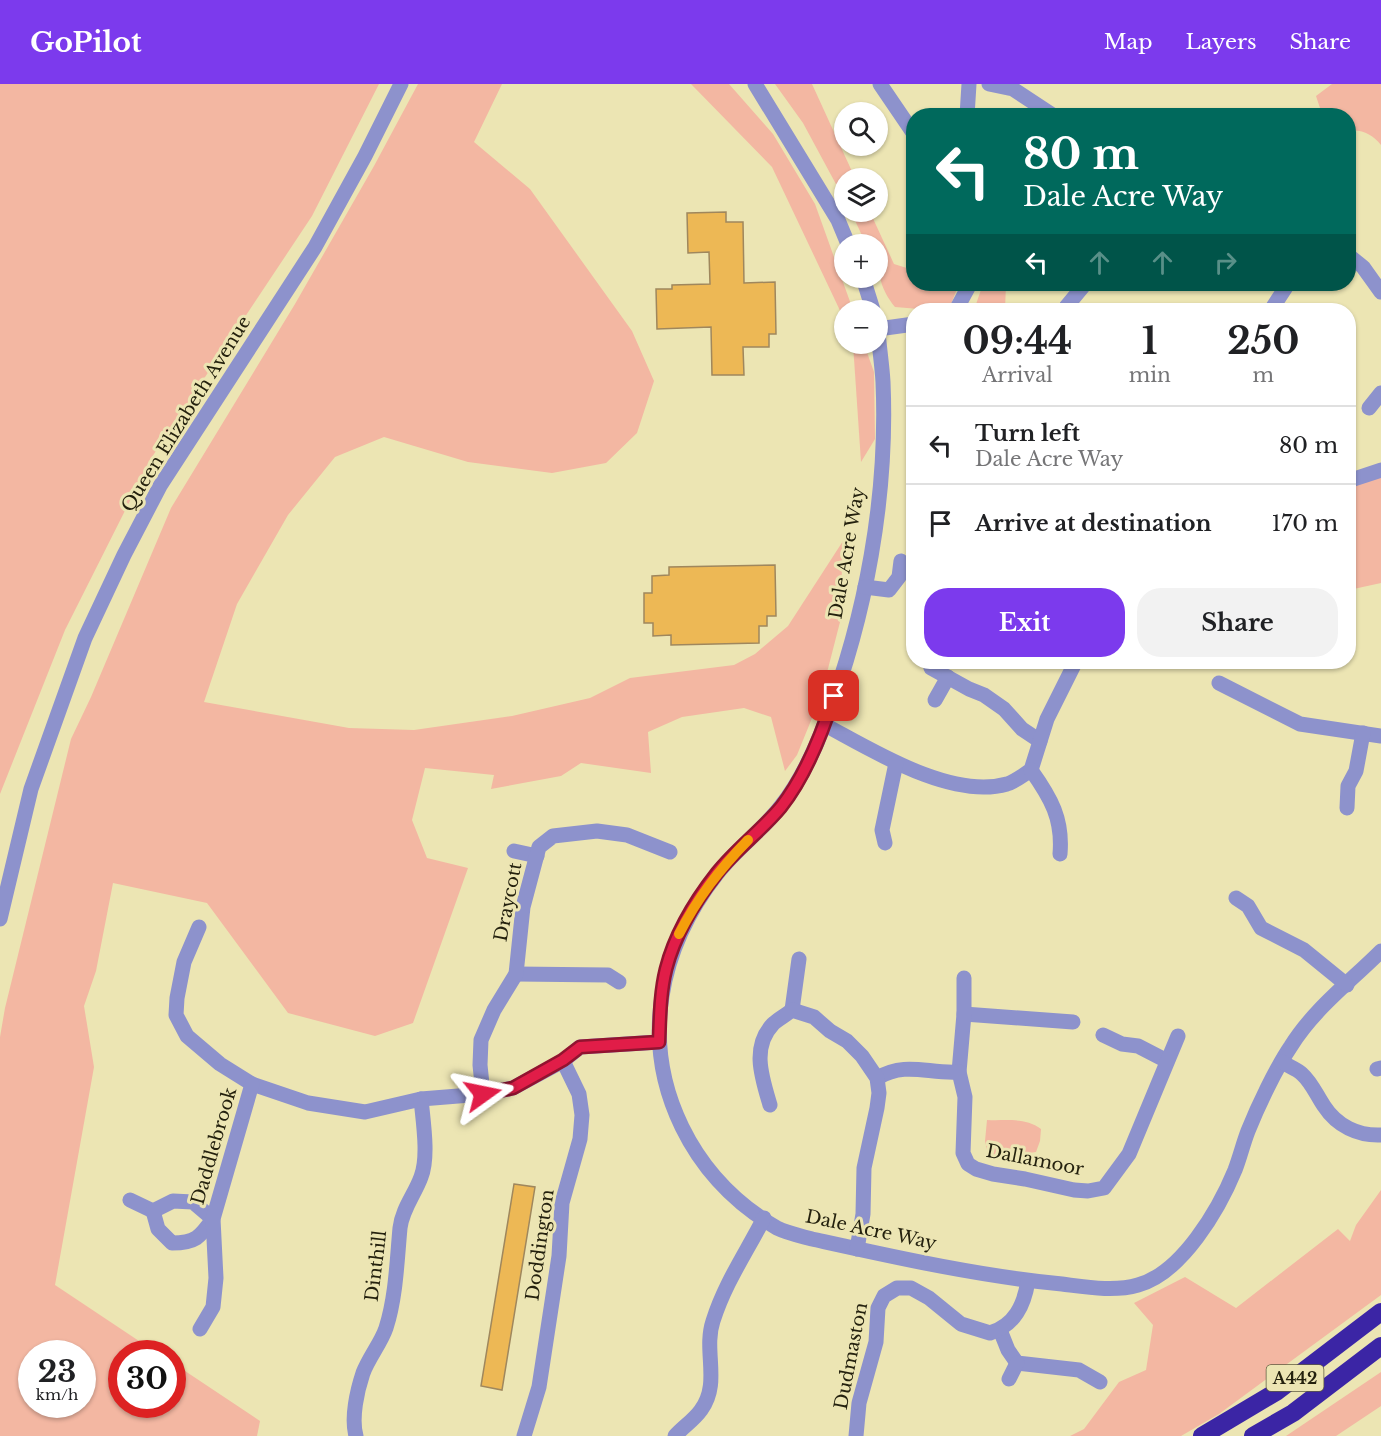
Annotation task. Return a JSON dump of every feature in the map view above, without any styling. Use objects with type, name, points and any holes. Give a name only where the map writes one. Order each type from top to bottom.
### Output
[{"type":"highway","name":"A442","points":[[1202,1436],[1276,1392],[1381,1312]]},
{"type":"highway","name":"A442","points":[[1254,1436],[1293,1413],[1381,1346]]},
{"type":"street","name":"Queen Elizabeth Avenue","points":[[0,919],[31,789],[85,638],[114,576],[160,486],[315,247],[401,84]]},
{"type":"street","points":[[755,84],[833,211],[843,234]]},
{"type":"street","points":[[880,84],[906,122]]},
{"type":"street","points":[[968,108],[969,84]]},
{"type":"street","points":[[989,84],[1013,89],[1042,108]]},
{"type":"street","points":[[1356,261],[1364,267],[1381,292]]},
{"type":"street","points":[[1070,303],[1079,291]]},
{"type":"street","points":[[888,328],[906,325]]},
{"type":"street","name":"Dale Acre Way","points":[[880,354],[883,380],[882,462],[875,524],[865,587],[855,629],[825,725],[799,780],[781,807],[718,872],[694,906],[679,934],[666,969],[659,1042],[669,1097],[689,1142],[705,1166],[726,1191],[779,1229],[812,1239],[1028,1281],[1114,1288],[1139,1285],[1173,1264],[1191,1245],[1218,1207],[1236,1169],[1249,1130],[1291,1045],[1315,1015],[1381,951]]},
{"type":"street","points":[[1369,408],[1381,393]]},
{"type":"street","points":[[1356,478],[1381,470]]},
{"type":"street","points":[[865,587],[889,590],[899,577],[901,561]]},
{"type":"street","points":[[933,669],[969,689],[984,694],[1022,729],[1040,741]]},
{"type":"street","points":[[825,725],[928,778],[975,786],[1007,784],[1031,770],[1047,719],[1069,669]]},
{"type":"street","points":[[934,700],[948,677]]},
{"type":"street","points":[[1219,683],[1300,724],[1381,736]]},
{"type":"street","points":[[1347,808],[1347,786],[1356,771],[1363,733]]},
{"type":"street","points":[[885,843],[882,830],[896,763]]},
{"type":"street","points":[[1031,770],[1052,801],[1061,837],[1060,854]]},
{"type":"street","name":"Draycott","points":[[483,1094],[480,1065],[481,1040],[494,1010],[516,974],[523,907],[539,847],[553,836],[597,831],[627,835],[670,852]]},
{"type":"street","points":[[514,851],[537,856]]},
{"type":"street","points":[[1236,898],[1248,906],[1261,928],[1304,950],[1347,985]]},
{"type":"street","points":[[199,927],[184,962],[177,998],[176,1015],[187,1036],[220,1064],[252,1084],[308,1103],[365,1112],[421,1099],[483,1094],[513,1088],[563,1060],[580,1047],[659,1042]]},
{"type":"street","points":[[770,1105],[759,1069],[762,1040],[773,1024],[792,1010],[799,959]]},
{"type":"street","points":[[516,974],[608,975],[619,982]]},
{"type":"street","points":[[877,1078],[892,1070],[906,1067],[943,1073],[959,1072],[964,1014],[964,978]]},
{"type":"street","points":[[792,1010],[814,1017],[830,1031],[847,1041],[862,1056],[877,1078],[879,1093],[864,1168],[863,1214],[857,1249]]},
{"type":"street","points":[[964,1014],[1073,1022]]},
{"type":"street","points":[[1102,1035],[1122,1044],[1137,1046],[1167,1061]]},
{"type":"street","name":"Dallamoor","points":[[959,1072],[965,1097],[963,1154],[968,1164],[993,1174],[1088,1191],[1104,1188],[1129,1154],[1178,1036]]},
{"type":"street","name":"Doddington","points":[[524,1436],[539,1387],[559,1256],[562,1203],[580,1139],[582,1115],[579,1095],[563,1060]]},
{"type":"street","points":[[1282,1062],[1302,1074],[1339,1123],[1365,1136],[1381,1136]]},
{"type":"street","name":"Daddlebrook","points":[[200,1329],[213,1307],[216,1278],[213,1219],[252,1084]]},
{"type":"street","name":"Dinthill","points":[[357,1436],[354,1429],[363,1373],[386,1329],[399,1266],[400,1227],[422,1176],[424,1146],[421,1099]]},
{"type":"street","points":[[130,1200],[153,1211]]},
{"type":"street","name":"Daddlebrook","points":[[173,1201],[193,1202],[213,1219],[202,1234],[189,1243],[172,1243],[158,1229],[153,1211],[173,1201]]},
{"type":"street","points":[[675,1436],[701,1410],[709,1394],[712,1380],[709,1335],[712,1322],[730,1277],[764,1218]]},
{"type":"street","points":[[1028,1281],[1025,1300],[1018,1314],[1000,1330],[1008,1350],[1017,1363],[1079,1370],[1100,1382]]},
{"type":"street","name":"Dudmaston","points":[[856,1436],[860,1403],[876,1342],[878,1308],[884,1296],[897,1288],[911,1288],[930,1298],[961,1324],[990,1333],[1000,1330]]},
{"type":"street","points":[[1009,1379],[1017,1363]]},
{"type":"shaded area","points":[[0,84],[379,84],[312,216],[152,457],[65,630],[0,794]]},
{"type":"shaded area","points":[[418,84],[502,84],[474,142],[530,189],[632,331],[654,381],[637,433],[606,463],[552,473],[468,462],[384,437],[335,457],[288,515],[237,604],[204,702],[349,728],[414,730],[512,716],[590,698],[630,678],[734,665],[755,654],[788,626],[843,541],[840,622],[821,696],[797,755],[785,771],[771,717],[744,708],[682,717],[648,732],[651,773],[581,763],[561,776],[491,789],[494,775],[425,768],[412,820],[427,858],[468,868],[413,1023],[375,1036],[288,1013],[207,903],[113,883],[96,971],[84,1006],[94,1067],[55,1285],[138,1340],[108,1340],[108,1418],[186,1418],[186,1372],[260,1421],[257,1436],[0,1436],[0,1037],[5,1008],[71,739],[171,508],[295,304]]},
{"type":"shaded area","points":[[691,84],[729,84],[773,134],[815,204],[834,257],[834,288],[845,288],[849,300],[835,300],[772,167]]},
{"type":"shaded area","points":[[775,84],[812,84],[834,132],[834,156],[845,156],[850,168],[834,168],[834,180],[803,123]]},
{"type":"shaded area","points":[[1332,84],[1381,84],[1381,145],[1367,134],[1356,131],[1356,108],[1320,108],[1316,96]]},
{"type":"shaded area","points":[[856,222],[875,222],[880,234],[861,234]]},
{"type":"shaded area","points":[[888,251],[894,264],[906,268],[906,291],[956,291],[951,303],[906,303],[906,308],[895,307],[883,288],[888,288]]},
{"type":"shaded area","points":[[981,291],[1006,291],[1005,303],[976,303]]},
{"type":"shaded area","points":[[854,354],[868,354],[874,372],[875,439],[861,462]]},
{"type":"shaded area","points":[[1381,474],[1381,583],[1356,588],[1356,483]]},
{"type":"shaded area","points":[[987,1120],[1022,1121],[1035,1125],[1041,1129],[1036,1152],[1029,1153],[1025,1163],[1002,1160],[988,1154],[985,1141]]},
{"type":"shaded area","points":[[1381,1190],[1381,1295],[1219,1414],[1181,1436],[1070,1436],[1084,1429],[1119,1382],[1146,1370],[1153,1325],[1134,1303],[1185,1277],[1236,1308],[1338,1229],[1350,1241],[1356,1225]]},
{"type":"shaded area","points":[[1381,1372],[1381,1406],[1336,1436],[1286,1436]]},
{"type":"building","points":[[726,212],[726,222],[743,222],[744,283],[775,282],[776,334],[769,334],[769,347],[743,347],[744,375],[712,375],[711,327],[657,329],[656,289],[672,289],[672,285],[710,284],[709,252],[688,253],[687,213]]},
{"type":"building","points":[[775,565],[776,616],[767,616],[767,626],[759,626],[759,643],[671,645],[671,635],[653,636],[653,623],[644,623],[644,593],[652,593],[652,576],[669,575],[669,567]]},
{"type":"building","points":[[514,1184],[535,1187],[502,1390],[481,1386]]},
{"type":"slow traffic","points":[[679,934],[694,906],[718,872],[748,840]]},
{"type":"route","points":[[483,1094],[513,1088],[563,1060],[580,1047],[659,1042],[666,969],[679,934],[694,906],[718,872],[781,807],[799,780],[825,725],[834,696]]}]
